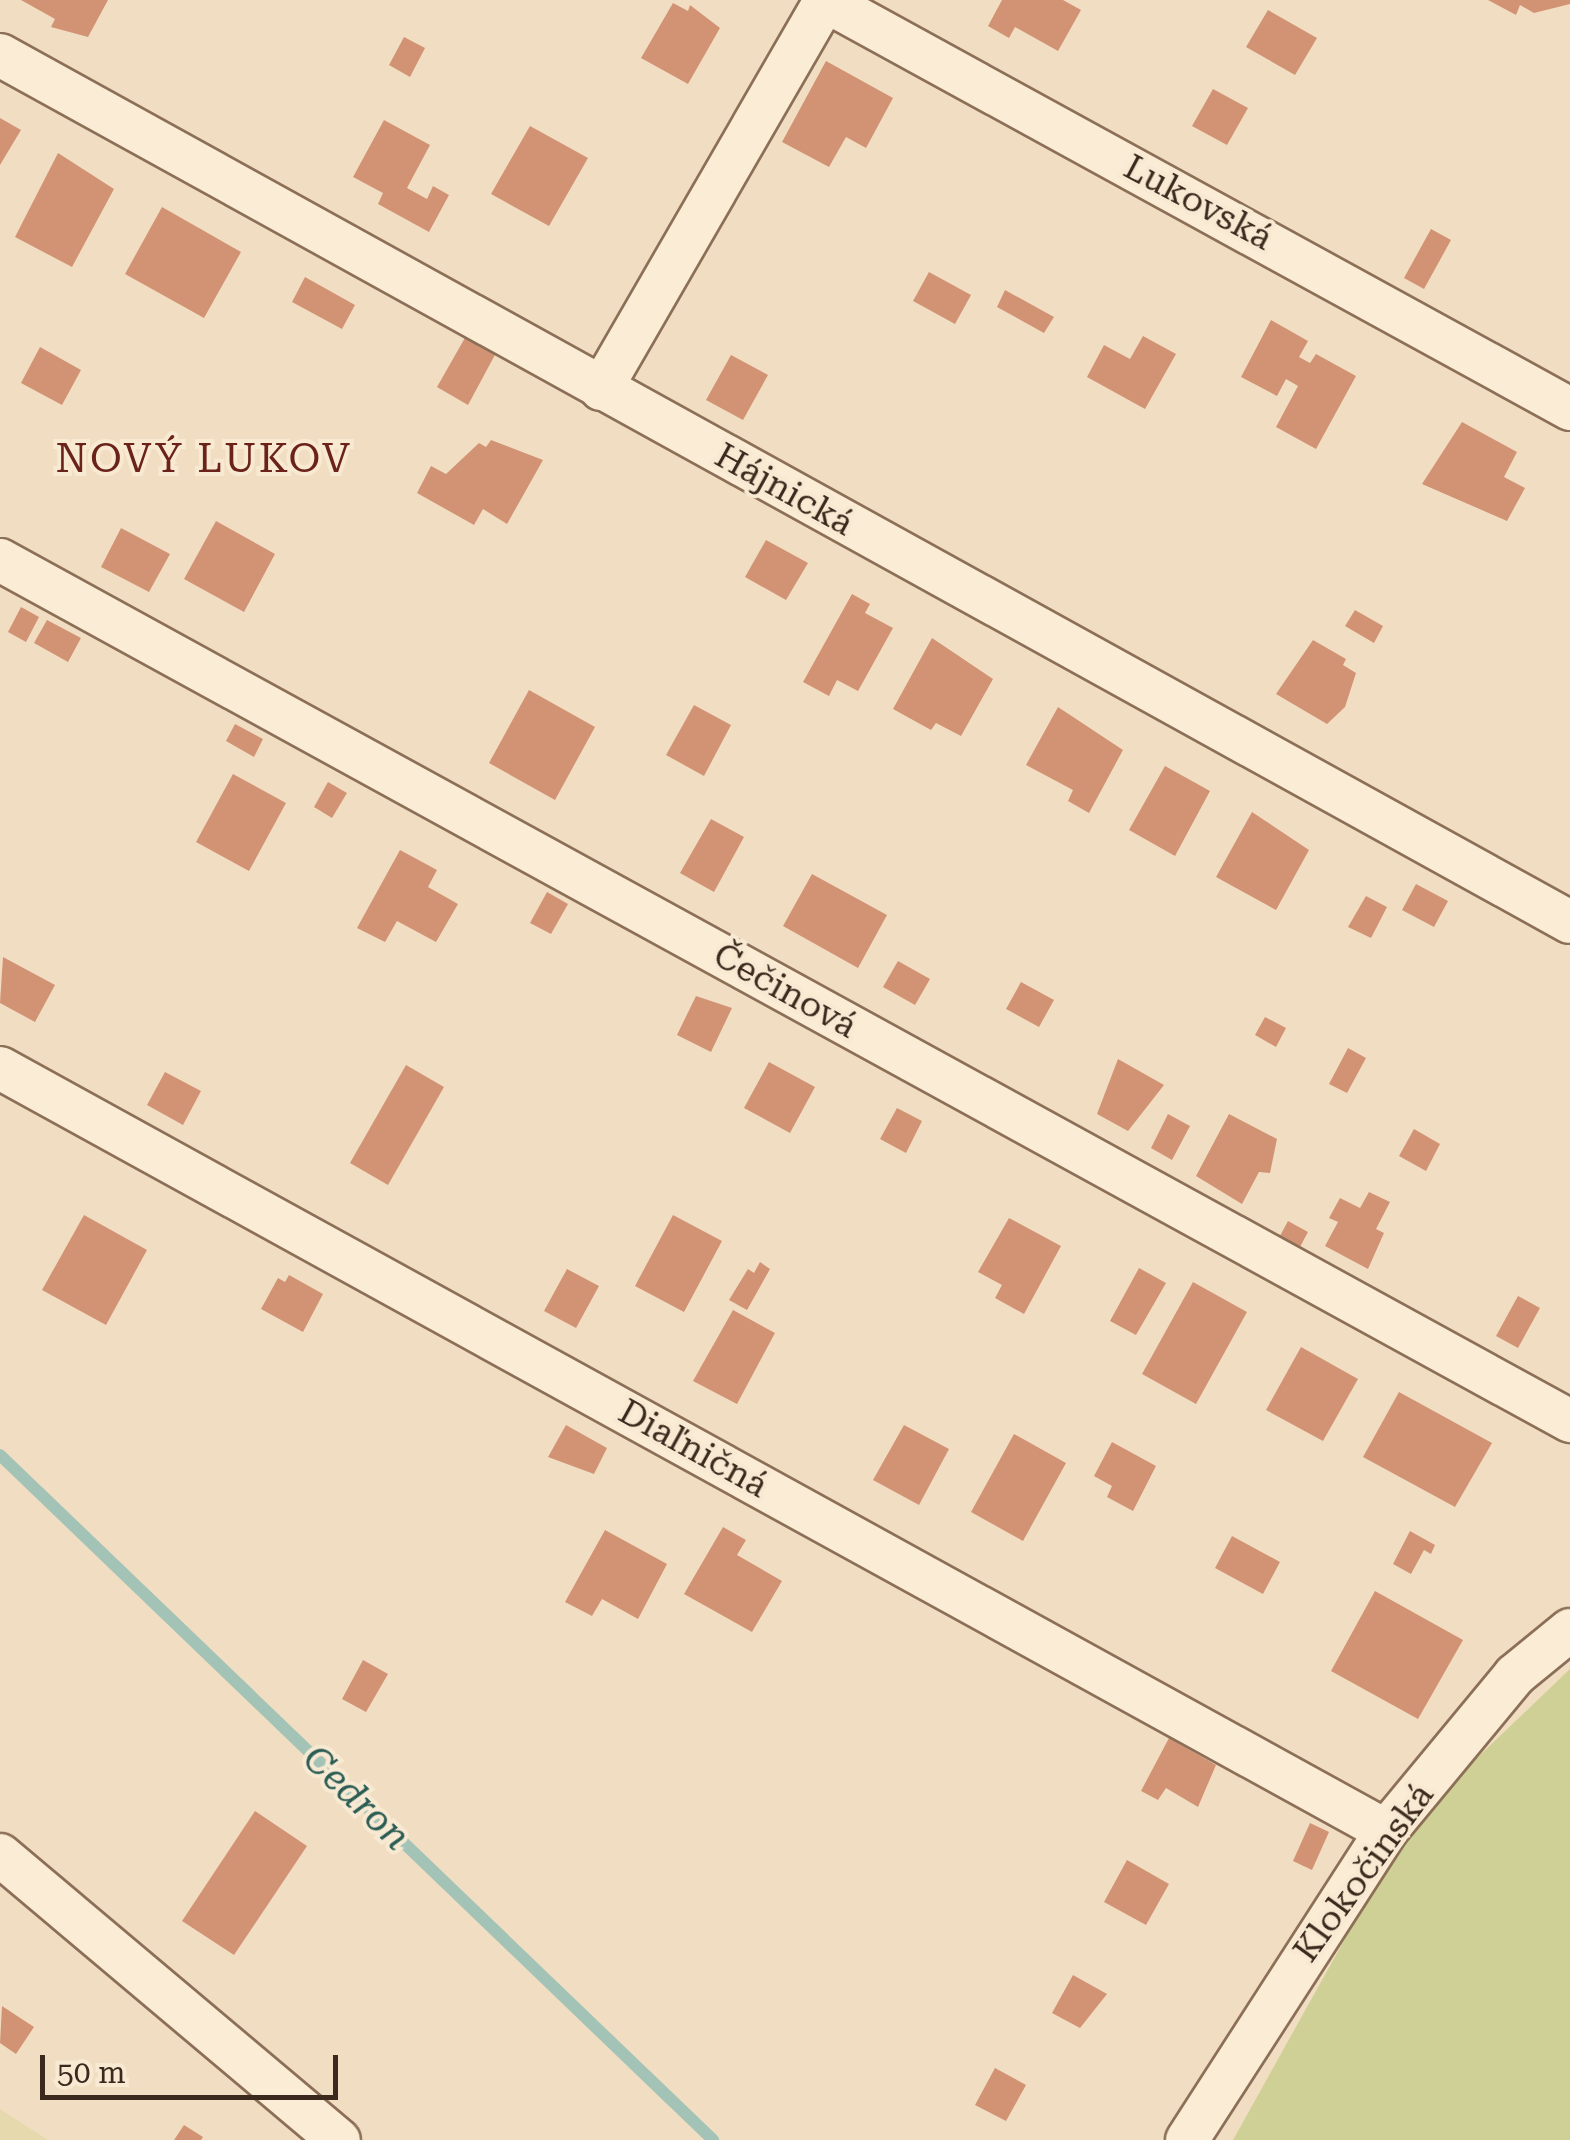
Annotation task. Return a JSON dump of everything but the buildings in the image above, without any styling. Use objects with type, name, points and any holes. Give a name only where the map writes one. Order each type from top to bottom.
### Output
[{"type":"street","points":[[601,388],[824,0]]},
{"type":"street","name":"Lukovská","points":[[824,0],[1570,409]]},
{"type":"street","name":"Hájnická","points":[[0,55],[1570,922]]},
{"type":"street","name":"Čečinová","points":[[0,560],[1570,1422]]},
{"type":"street","name":"Diaľničná","points":[[0,1068],[1386,1831]]},
{"type":"street","name":"Klokočinská","points":[[1187,2140],[1386,1831],[1515,1675],[1570,1630]]},
{"type":"street","points":[[0,1855],[339,2140]]},
{"type":"shaded area","points":[[0,2109],[48,2140],[0,2140]]},
{"type":"green space","points":[[1570,1669],[1570,2140],[1233,2140],[1410,1822]]},
{"type":"waterway","name":"Cedron","points":[[0,1455],[713,2140]]},
{"type":"district","name":"NOVÝ LUKOV","points":[[204,459]]}]
